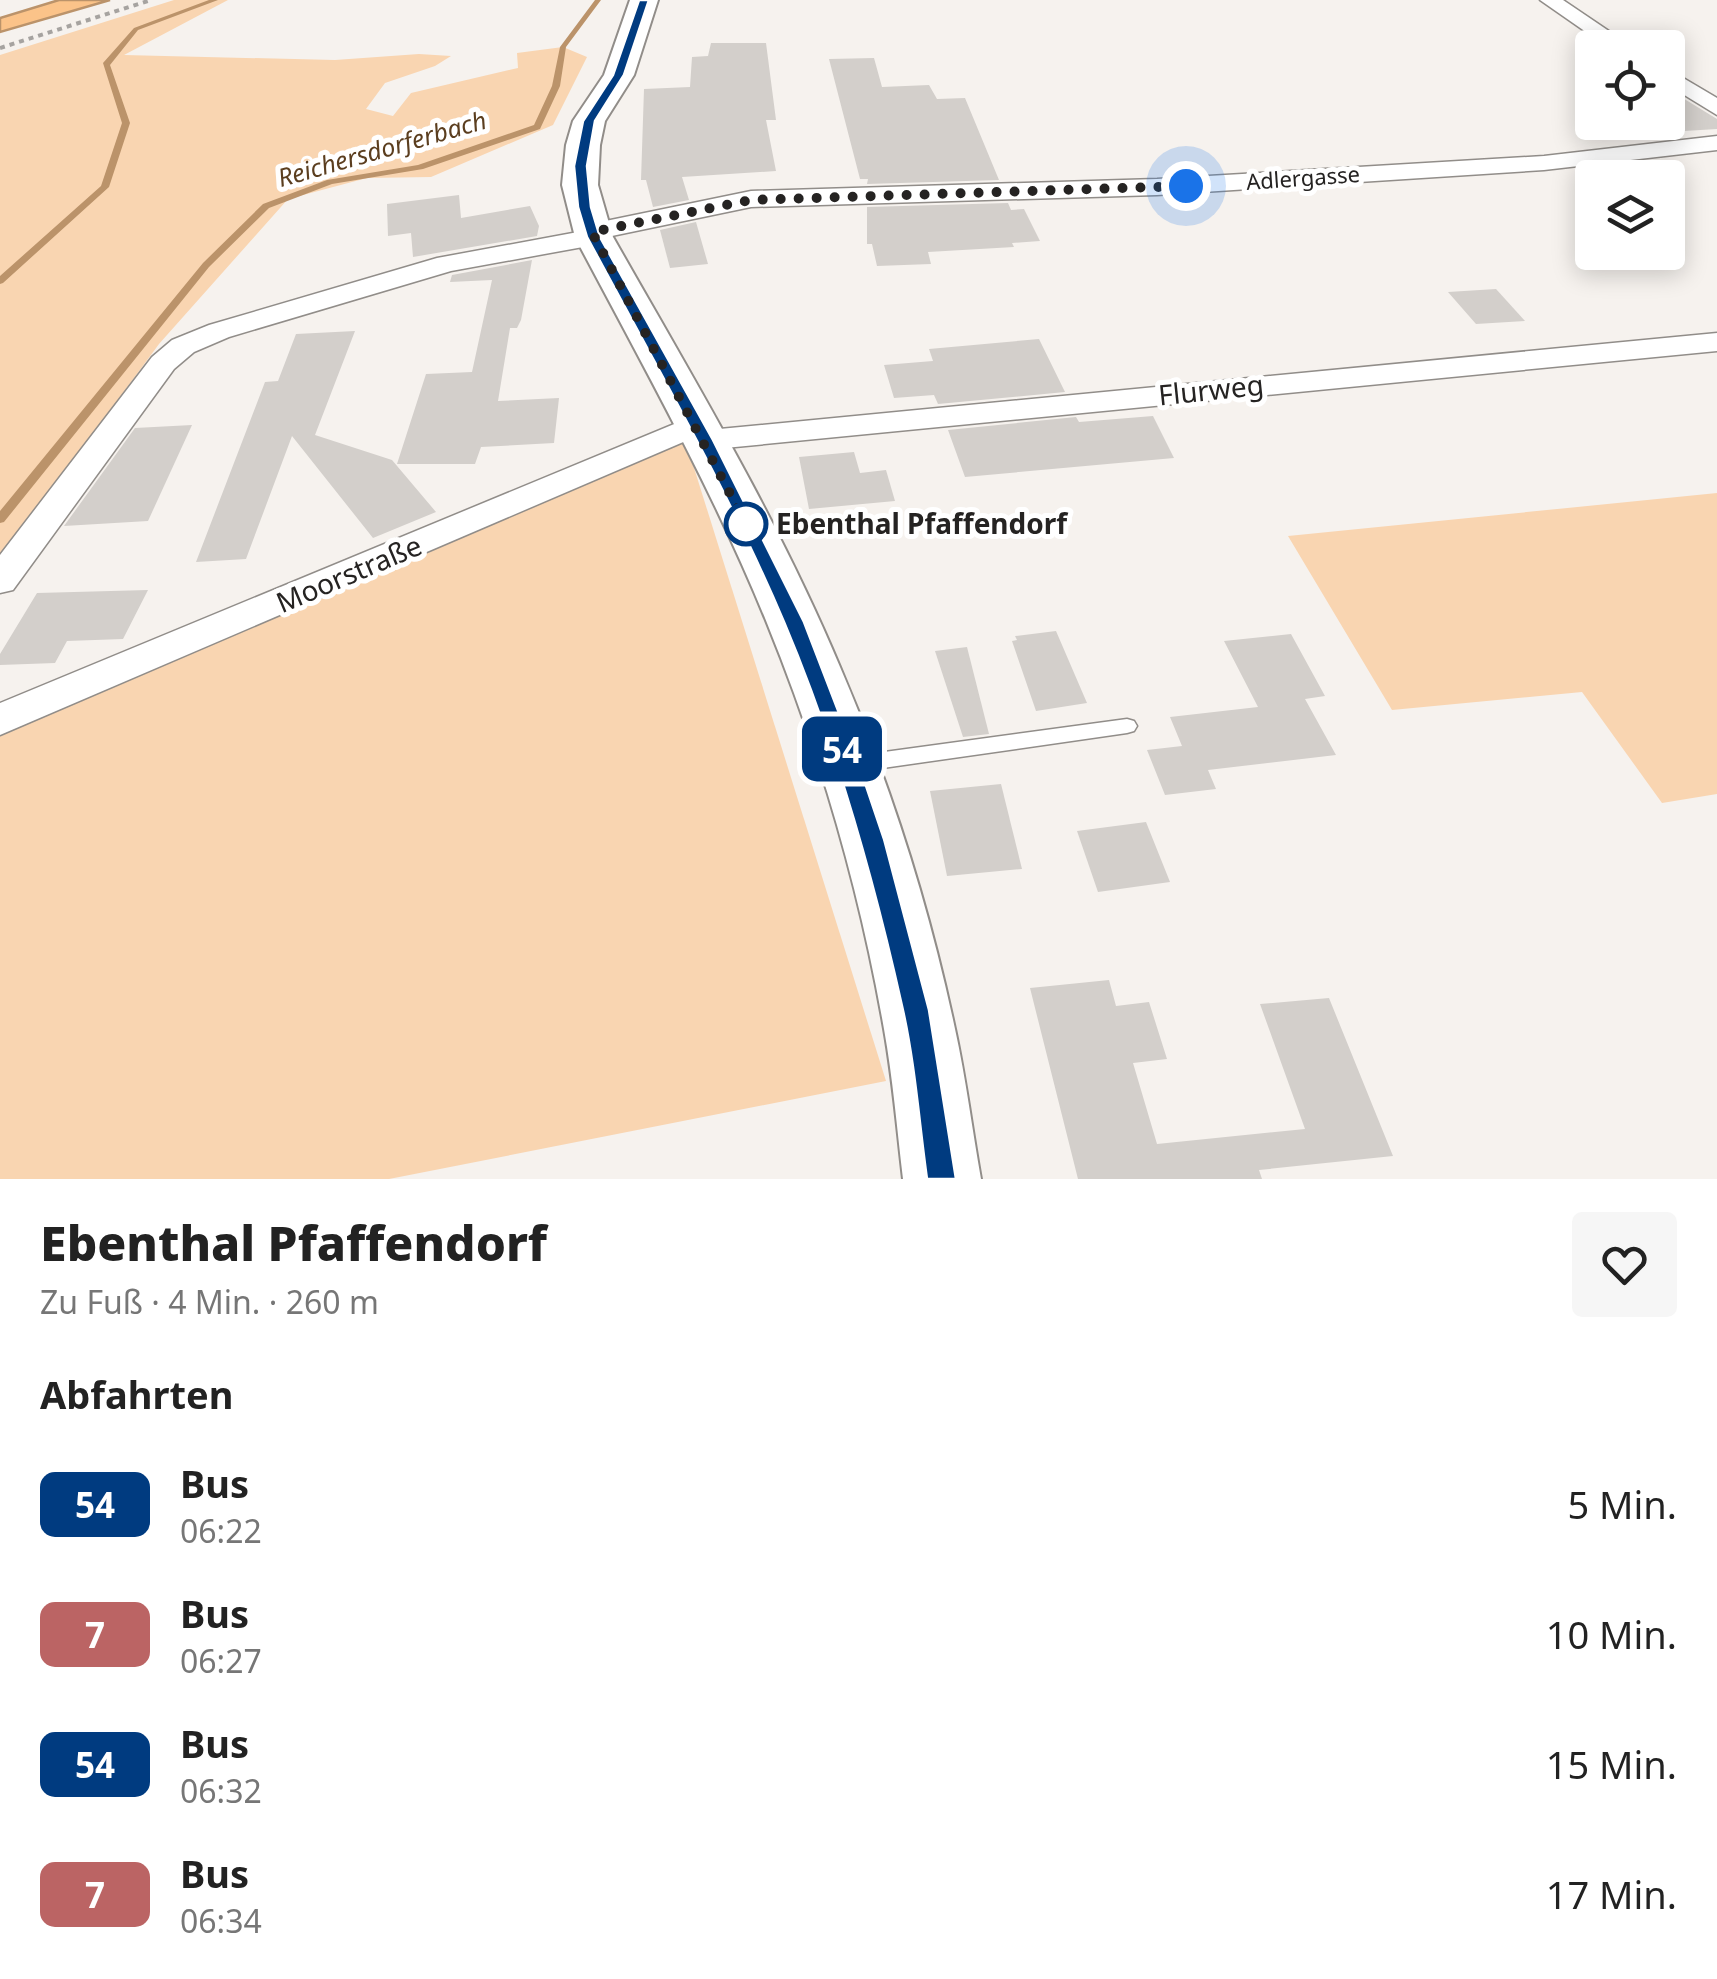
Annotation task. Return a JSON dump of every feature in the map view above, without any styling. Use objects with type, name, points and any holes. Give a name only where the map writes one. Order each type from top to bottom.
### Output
[{"type":"main road","points":[[644,0],[618,75],[589,121],[583,145],[580,185],[592,235],[700,432],[794,622],[848,765],[878,858],[916,1010],[942,1179]]},
{"type":"street","points":[[1550,0],[1596,30]]},
{"type":"street","points":[[1685,87],[1717,108]]},
{"type":"street","name":"Adlergasse","points":[[592,235],[751,200],[1244,182],[1544,163],[1717,143]]},
{"type":"street","points":[[0,582],[102,440],[163,363],[183,346],[219,330],[447,264],[592,235]]},
{"type":"street","name":"Flurweg","points":[[700,432],[1717,342]]},
{"type":"street","name":"Moorstraße","points":[[0,720],[700,432]]},
{"type":"lane","points":[[848,765],[1127,726]]},
{"type":"path","points":[[0,48],[151,0]]},
{"type":"shaded area","points":[[59,0],[110,0],[0,32],[0,18]]},
{"type":"shaded area","points":[[174,0],[228,0],[124,55],[335,60],[419,54],[451,56],[435,66],[385,83],[366,109],[393,116],[411,93],[518,68],[517,53],[563,47],[587,57],[553,125],[431,177],[367,178],[288,199],[159,344],[0,560],[0,55]]},
{"type":"shaded area","points":[[685,439],[886,1081],[389,1179],[0,1179],[0,731]]},
{"type":"shaded area","points":[[1717,493],[1717,794],[1662,803],[1582,692],[1392,710],[1288,536]]},
{"type":"building","points":[[711,43],[766,43],[776,120],[766,120],[776,171],[682,177],[689,200],[653,207],[646,180],[641,180],[644,89],[690,87],[692,57],[708,56]]},
{"type":"building","points":[[874,58],[882,87],[929,85],[937,99],[965,98],[999,180],[867,184],[868,179],[860,179],[829,59]]},
{"type":"building","points":[[1685,99],[1717,119],[1717,129],[1685,131]]},
{"type":"building","points":[[459,195],[461,218],[530,206],[539,226],[537,236],[413,257],[411,233],[388,236],[387,204]]},
{"type":"building","points":[[1008,203],[1011,210],[1024,209],[1040,241],[1012,243],[1014,247],[928,252],[931,264],[877,266],[872,244],[867,244],[867,207]]},
{"type":"building","points":[[696,222],[708,264],[670,268],[660,230]]},
{"type":"building","points":[[532,260],[521,320],[517,328],[510,328],[498,401],[559,398],[554,443],[481,447],[475,464],[397,464],[426,374],[472,372],[492,280],[450,282],[452,275]]},
{"type":"building","points":[[1496,289],[1525,321],[1476,324],[1448,292]]},
{"type":"building","points":[[355,331],[315,435],[392,460],[436,512],[373,538],[292,436],[246,559],[196,562],[265,382],[278,381],[296,334]]},
{"type":"building","points":[[1039,339],[1065,392],[938,404],[934,395],[894,398],[884,365],[933,361],[929,349]]},
{"type":"building","points":[[1153,416],[1174,458],[965,477],[948,430],[1076,417],[1079,422]]},
{"type":"building","points":[[192,425],[148,521],[64,526],[135,428]]},
{"type":"building","points":[[854,452],[860,473],[886,470],[895,501],[809,509],[799,457]]},
{"type":"building","points":[[148,590],[123,639],[67,641],[55,663],[0,665],[0,654],[37,593]]},
{"type":"building","points":[[1056,631],[1087,703],[1036,711],[1012,641],[1017,640],[1015,636]]},
{"type":"building","points":[[1291,634],[1325,696],[1305,699],[1336,755],[1208,770],[1216,789],[1165,795],[1147,750],[1182,746],[1170,717],[1258,707],[1224,641]]},
{"type":"building","points":[[967,647],[989,734],[963,737],[935,651]]},
{"type":"building","points":[[1001,784],[1022,869],[947,876],[930,791]]},
{"type":"building","points":[[1146,822],[1170,882],[1098,892],[1077,831]]},
{"type":"building","points":[[1109,980],[1116,1006],[1149,1002],[1167,1059],[1133,1063],[1157,1144],[1305,1129],[1260,1004],[1329,998],[1393,1156],[1259,1170],[1262,1179],[1078,1179],[1030,988]]},
{"type":"waterway","points":[[0,281],[105,187],[126,123],[106,65],[136,29],[215,0]]},
{"type":"waterway","name":"Reichersdorferbach","points":[[0,519],[206,265],[266,206],[330,182],[420,167],[537,127],[556,86],[563,47],[598,0]]},
{"type":"bus line","name":"54","points":[[644,0],[618,75],[589,121],[580,166],[584,207],[594,237],[704,440],[794,622],[848,765],[893,913],[916,1010],[942,1179]]},
{"type":"place","name":"Ebenthal Pfaffendorf","points":[[746,524]]},
{"type":"route","points":[[746,524],[592,232],[685,210],[795,196],[1186,186]]}]
